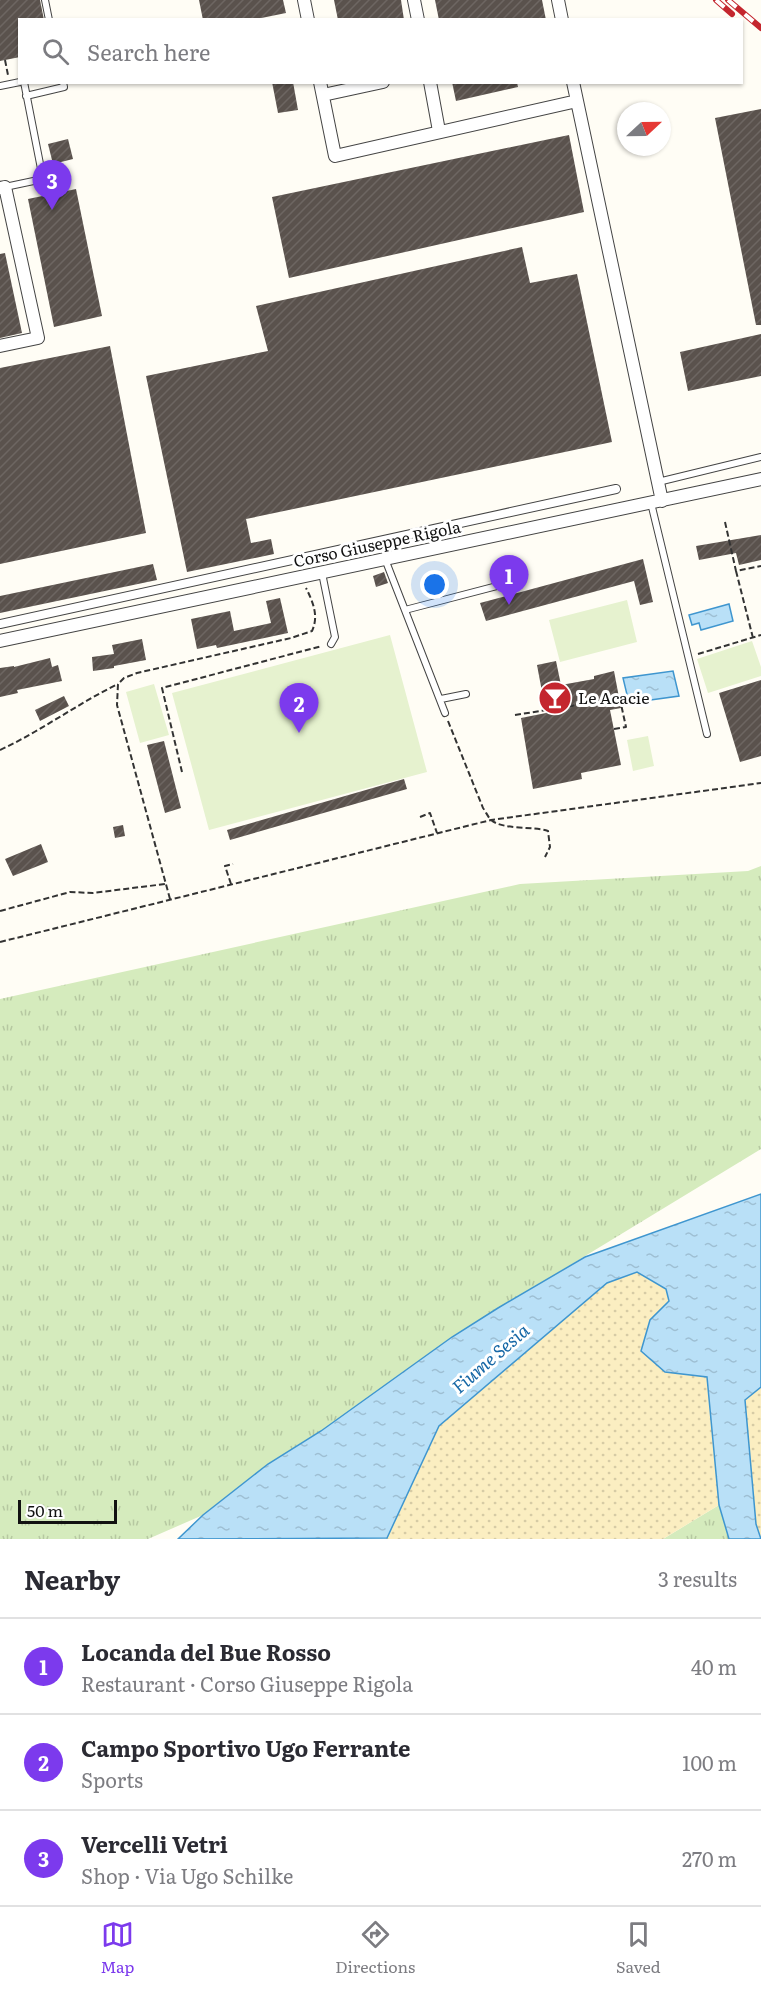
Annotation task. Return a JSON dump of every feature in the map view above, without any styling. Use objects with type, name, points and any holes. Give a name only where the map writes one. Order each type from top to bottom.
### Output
[{"type":"street","points":[[304,0],[308,18]]},
{"type":"street","points":[[414,0],[418,18]]},
{"type":"street","points":[[558,0],[562,18]]},
{"type":"street","points":[[365,84],[321,89],[335,156],[577,101]]},
{"type":"street","points":[[430,84],[439,131]]},
{"type":"street","points":[[573,84],[658,483],[656,502]]},
{"type":"street","points":[[0,346],[38,338],[3,188]]},
{"type":"street","name":"Corso Giuseppe Rigola","points":[[0,641],[761,479]]},
{"type":"street","points":[[0,624],[616,489]]},
{"type":"lane","points":[[45,0],[49,18]]},
{"type":"lane","points":[[0,86],[18,83]]},
{"type":"lane","points":[[3,188],[43,179],[23,84]]},
{"type":"lane","points":[[26,96],[64,87],[63,84]]},
{"type":"lane","points":[[658,483],[761,457]]},
{"type":"lane","points":[[656,502],[688,657],[707,734]]},
{"type":"lane","points":[[385,560],[445,713]]},
{"type":"lane","points":[[322,573],[334,637],[331,644]]},
{"type":"lane","points":[[405,610],[520,580]]},
{"type":"lane","points":[[441,699],[466,694]]},
{"type":"path","points":[[5,60],[11,84]]},
{"type":"path","points":[[725,522],[753,638]]},
{"type":"path","points":[[736,571],[761,566]]},
{"type":"path","points":[[0,750],[25,739],[53,719],[136,673],[291,638],[312,630],[316,623],[315,612],[301,577]]},
{"type":"path","points":[[688,657],[761,635]]},
{"type":"path","points":[[182,772],[162,688],[331,644]]},
{"type":"path","points":[[118,684],[117,705],[170,899]]},
{"type":"path","points":[[614,729],[626,727],[619,694]]},
{"type":"path","points":[[515,715],[572,706],[580,702]]},
{"type":"path","points":[[445,713],[483,808],[490,820],[501,825],[548,831],[550,847],[544,857]]},
{"type":"path","points":[[0,942],[490,820],[761,783]]},
{"type":"path","points":[[420,817],[430,813],[437,833]]},
{"type":"path","points":[[231,884],[225,866],[233,864]]},
{"type":"path","points":[[0,911],[70,892],[93,893],[165,884]]},
{"type":"green space","points":[[627,600],[637,642],[560,662],[549,620]]},
{"type":"green space","points":[[390,635],[427,772],[209,830],[172,693]]},
{"type":"green space","points":[[752,641],[761,667],[761,676],[708,693],[697,659]]},
{"type":"green space","points":[[154,684],[169,735],[140,743],[126,692]]},
{"type":"green space","points":[[648,736],[654,766],[633,771],[627,740]]},
{"type":"green space","points":[[761,866],[761,1149],[452,1337],[321,1431],[268,1464],[203,1515],[148,1539],[0,1539],[0,999],[520,884],[748,871]]},
{"type":"green space","points":[[719,1505],[729,1539],[663,1539]]},
{"type":"sand","points":[[637,1272],[666,1289],[669,1301],[650,1320],[665,1372],[707,1376],[719,1505],[663,1539],[386,1539],[439,1426],[607,1283]]},
{"type":"sand","points":[[761,1387],[761,1539],[756,1524],[745,1400]]},
{"type":"water","points":[[729,604],[733,621],[701,630],[699,623],[692,625],[689,615]]},
{"type":"water","points":[[673,671],[679,696],[629,703],[623,678]]},
{"type":"water","name":"Fiume Sesia","points":[[761,1194],[761,1387],[745,1400],[756,1524],[761,1539],[729,1539],[719,1505],[707,1377],[665,1372],[641,1351],[650,1320],[669,1301],[666,1289],[637,1272],[607,1283],[439,1426],[387,1538],[178,1539],[203,1515],[268,1464],[321,1431],[452,1337],[498,1308],[585,1257]]},
{"type":"building","points":[[0,0],[40,0],[44,18],[18,18],[18,57],[0,61]]},
{"type":"building","points":[[199,0],[283,0],[286,13],[262,18],[203,18]]},
{"type":"building","points":[[334,0],[401,0],[404,18],[338,18]]},
{"type":"building","points":[[435,0],[542,0],[546,18],[439,18]]},
{"type":"building","points":[[272,84],[293,84],[298,110],[278,113]]},
{"type":"building","points":[[452,84],[517,84],[518,87],[456,101]]},
{"type":"building","points":[[761,109],[761,325],[756,325],[715,118]]},
{"type":"building","points":[[569,135],[584,212],[289,278],[272,197]]},
{"type":"building","points":[[68,139],[73,159],[53,164],[48,144]]},
{"type":"building","points":[[76,189],[102,316],[54,327],[28,199]]},
{"type":"building","points":[[522,247],[530,283],[577,274],[612,442],[246,519],[251,543],[271,539],[274,554],[187,572],[146,376],[268,351],[256,306]]},
{"type":"building","points":[[5,253],[22,333],[0,338],[0,254]]},
{"type":"building","points":[[761,334],[761,376],[688,391],[680,352]]},
{"type":"building","points":[[110,346],[146,533],[0,564],[0,368]]},
{"type":"building","points":[[761,535],[761,560],[739,565],[736,553],[699,560],[696,546]]},
{"type":"building","points":[[643,559],[653,602],[640,605],[634,581],[486,621],[480,603]]},
{"type":"building","points":[[153,564],[157,580],[0,613],[0,596]]},
{"type":"building","points":[[384,572],[388,583],[376,587],[373,576]]},
{"type":"building","points":[[280,598],[288,633],[217,648],[216,645],[197,649],[191,619],[230,611],[234,631],[271,623],[266,601]]},
{"type":"building","points":[[142,639],[146,660],[93,671],[92,657],[114,654],[112,645]]},
{"type":"building","points":[[50,658],[52,667],[58,665],[62,681],[17,690],[18,693],[0,697],[0,668]]},
{"type":"building","points":[[556,661],[561,685],[594,679],[594,676],[614,671],[621,708],[610,710],[621,765],[581,773],[582,779],[533,789],[521,718],[546,713],[537,665]]},
{"type":"building","points":[[761,680],[761,756],[740,762],[719,693]]},
{"type":"building","points":[[64,696],[69,706],[40,721],[35,710]]},
{"type":"building","points":[[164,741],[181,808],[165,813],[147,745]]},
{"type":"building","points":[[404,779],[407,789],[230,840],[227,830]]},
{"type":"building","points":[[123,825],[125,836],[115,838],[113,827]]},
{"type":"building","points":[[41,844],[48,862],[13,876],[5,859]]},
{"type":"railway","points":[[716,0],[732,14]]},
{"type":"railway","points":[[728,0],[761,28]]},
{"type":"place","name":"Vercelli Vetri","points":[[52,210]]},
{"type":"place","name":"Locanda del Bue Rosso","points":[[509,605]]},
{"type":"place","name":"Le Acacie","points":[[555,698]]},
{"type":"place","name":"Campo Sportivo Ugo Ferrante","points":[[299,733]]}]
